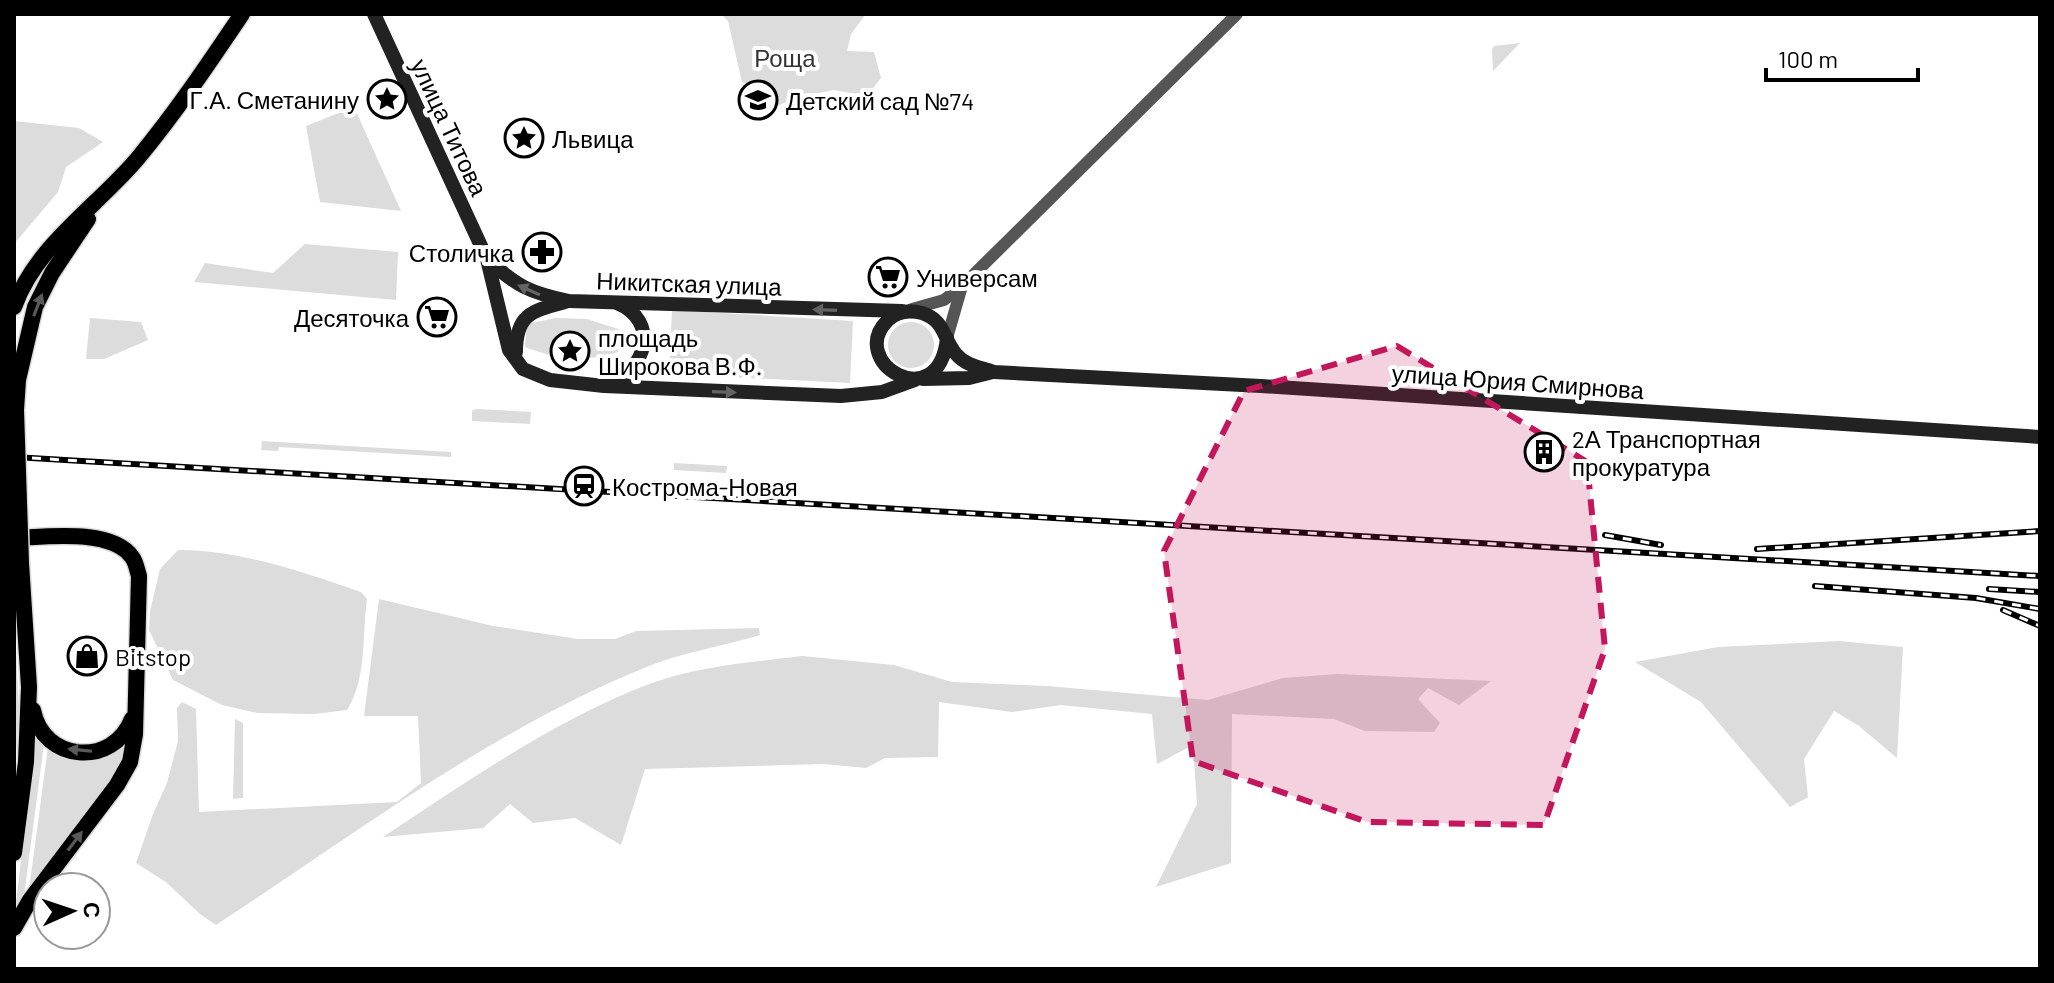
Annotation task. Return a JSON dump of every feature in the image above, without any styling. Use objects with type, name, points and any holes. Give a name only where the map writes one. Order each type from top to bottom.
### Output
[{"type":"main road","points":[[14,307],[39,263],[75,221],[138,158],[242,14]]},
{"type":"main road","name":"улица Титова","points":[[374,14],[487,259]]},
{"type":"main road","points":[[14,853],[26,762],[29,687],[21,563],[16,410],[18,380],[35,307],[52,273],[99,200]]},
{"type":"main road","points":[[487,259],[509,350],[518,365],[533,375],[550,380],[604,386],[841,396],[882,392],[931,373],[946,352],[947,338]]},
{"type":"main road","name":"Никитская улица","points":[[487,259],[518,286],[536,294],[569,301],[904,311]]},
{"type":"main road","points":[[518,365],[516,338],[524,318],[569,301]]},
{"type":"main road","points":[[604,386],[621,380],[633,371],[641,358],[641,326],[635,315],[615,302]]},
{"type":"main road","points":[[904,311],[921,312],[942,326],[954,353],[969,365],[994,372],[969,378],[917,380],[891,372],[882,363],[878,350],[882,327],[890,317],[904,311]]},
{"type":"main road","name":"улица Юрия Смирнова","points":[[994,372],[1261,386],[2040,437]]},
{"type":"main road","points":[[14,538],[80,536],[101,540],[120,547],[133,558],[139,576],[135,734],[130,762],[117,785],[30,900],[14,928]]},
{"type":"main road","points":[[29,687],[39,730],[47,739],[70,751],[95,752],[119,741],[128,730],[136,710]]},
{"type":"street","points":[[904,311],[944,300],[962,286],[1237,14]]},
{"type":"street","points":[[947,338],[962,286]]},
{"type":"highlighted area","points":[[1397,346],[1587,462],[1605,649],[1544,825],[1367,822],[1193,761],[1164,551],[1244,391]]},
{"type":"green space","name":"Роща","points":[[721,14],[866,14],[851,34],[847,51],[874,52],[881,78],[867,96],[834,90],[799,97],[774,107],[759,90],[742,82],[728,21]]},
{"type":"green space","points":[[1520,43],[1493,71],[1494,46]]},
{"type":"green space","points":[[354,107],[401,211],[320,202],[306,126]]},
{"type":"green space","points":[[14,121],[79,128],[103,142],[66,167],[58,192],[14,244]]},
{"type":"green space","points":[[305,244],[398,252],[396,300],[194,282],[205,263],[273,273]]},
{"type":"green space","points":[[672,310],[853,321],[850,383],[669,374]]},
{"type":"green space","points":[[90,318],[141,322],[148,340],[104,359],[86,359]]},
{"type":"green space","points":[[555,318],[587,319],[618,329],[618,352],[594,358],[571,358],[525,347],[527,324]]},
{"type":"green space","points":[[911,322],[920,323],[927,329],[933,336],[933,354],[927,361],[920,367],[911,368],[902,367],[895,361],[889,354],[888,345],[889,336],[895,329],[902,323]]},
{"type":"green space","points":[[472,411],[531,412],[530,424],[472,421]]},
{"type":"green space","points":[[262,441],[451,452],[451,457],[279,447],[278,451],[261,450]]},
{"type":"green space","points":[[674,463],[727,466],[726,473],[674,470]]},
{"type":"green space","points":[[178,550],[248,558],[361,592],[367,599],[363,656],[358,685],[347,710],[314,714],[257,713],[222,705],[173,680],[149,630],[160,569]]},
{"type":"green space","points":[[379,599],[493,626],[578,639],[615,639],[636,631],[759,628],[760,635],[649,666],[536,720],[426,785],[216,925],[166,882],[136,863],[167,783],[178,741],[177,708],[182,702],[196,709],[199,812],[397,802],[421,783],[418,716],[364,716]]},
{"type":"green space","points":[[14,606],[19,709],[14,791]]},
{"type":"green space","points":[[1839,641],[1903,647],[1897,758],[1859,726],[1834,711],[1804,759],[1808,797],[1790,807],[1701,702],[1635,662],[1718,647]]},
{"type":"green space","points":[[802,656],[894,665],[952,682],[1047,686],[1208,700],[1283,678],[1338,674],[1491,681],[1459,705],[1428,688],[1418,699],[1440,723],[1434,732],[1365,731],[1334,719],[1232,714],[1231,863],[1156,887],[1197,804],[1193,745],[1157,764],[1152,714],[1061,705],[1012,712],[939,702],[938,757],[885,758],[866,768],[823,764],[645,769],[621,845],[575,818],[533,823],[510,804],[483,828],[383,837],[513,752],[616,698],[688,672]]},
{"type":"green space","points":[[235,719],[243,723],[243,798],[233,799]]},
{"type":"green space","points":[[36,736],[44,744],[24,896],[15,911]]},
{"type":"green space","points":[[129,741],[125,759],[116,776],[44,871],[32,871],[29,890],[48,747],[90,759]]},
{"type":"railway","points":[[14,457],[2040,576]]},
{"type":"railway","points":[[1757,549],[2040,531]]},
{"type":"railway","points":[[1605,535],[1661,545]]},
{"type":"railway","points":[[1815,586],[1976,598],[2040,609]]},
{"type":"railway","points":[[1989,589],[2040,592]]},
{"type":"railway","points":[[2003,610],[2040,626]]},
{"type":"place","name":"Г.А. Сметанину","points":[[387,99]]},
{"type":"place","name":"Детский сад №74","points":[[758,100]]},
{"type":"place","name":"Львица","points":[[524,138]]},
{"type":"place","name":"Столичка","points":[[542,252]]},
{"type":"place","name":"Универсам","points":[[888,277]]},
{"type":"place","name":"Десяточка","points":[[437,317]]},
{"type":"place","name":"площадь Широкова В.Ф.","points":[[570,351]]},
{"type":"place","name":"2А Транспортная прокуратура","points":[[1544,452]]},
{"type":"place","name":"Кострома-Новая","points":[[584,486]]},
{"type":"place","name":"Bitstop","points":[[87,656]]}]
